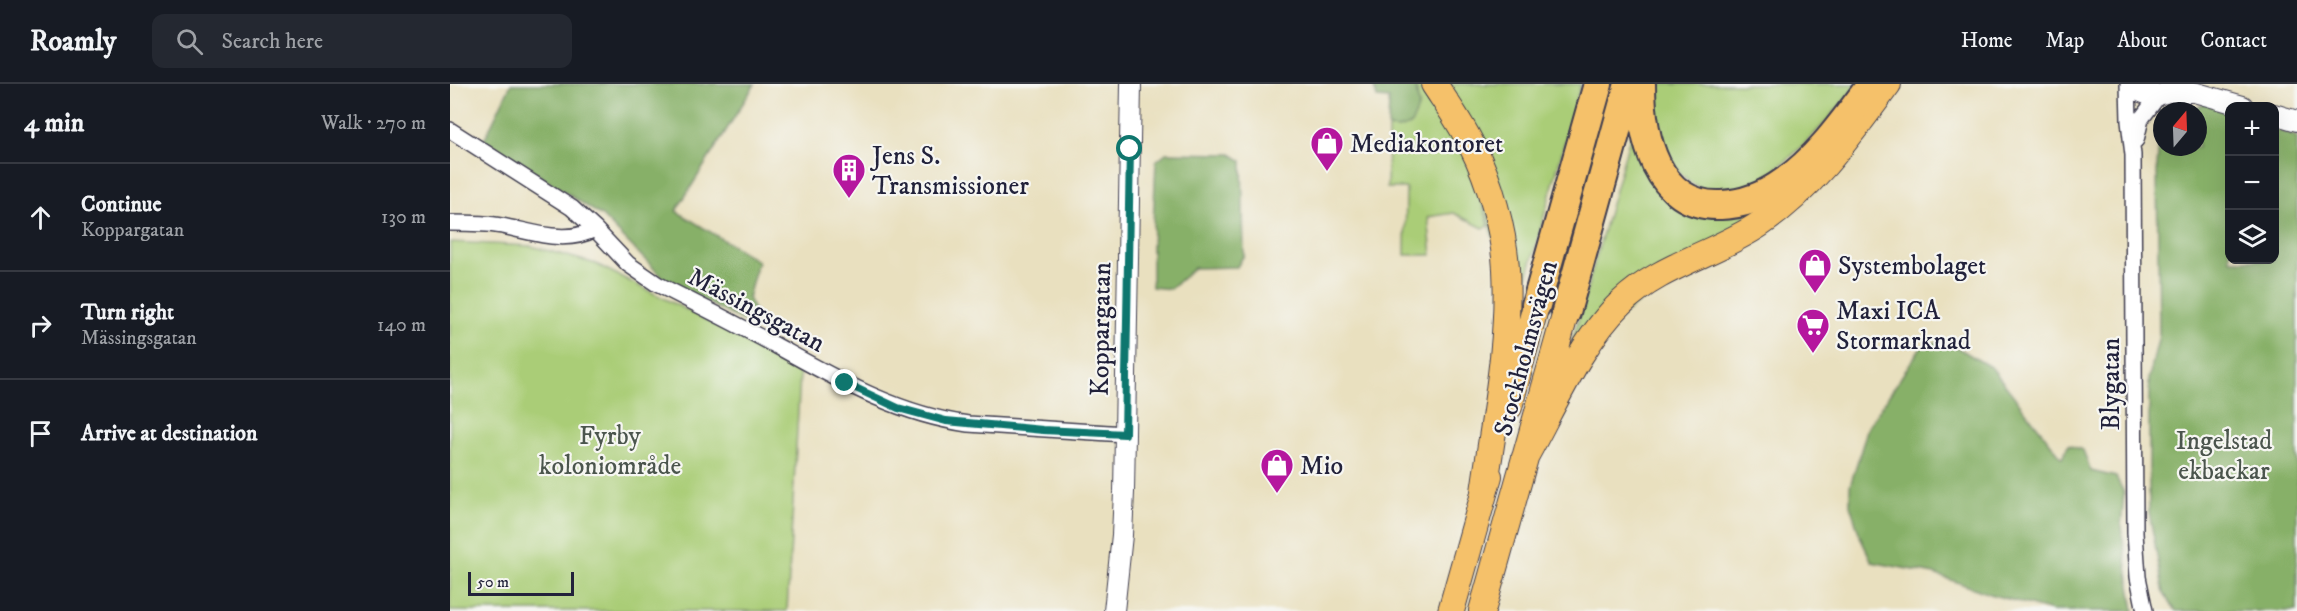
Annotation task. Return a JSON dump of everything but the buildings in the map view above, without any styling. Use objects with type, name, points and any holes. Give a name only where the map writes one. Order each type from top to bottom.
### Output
[{"type":"highway","points":[[1434,84],[1473,146],[1495,207],[1506,266],[1507,300],[1499,383],[1484,492]]},
{"type":"highway","name":"Stockholmsvägen","points":[[1451,611],[1598,84]]},
{"type":"highway","name":"Stockholmsvägen","points":[[1482,611],[1629,84]]},
{"type":"highway","points":[[1641,84],[1646,139],[1656,163],[1666,180],[1679,194],[1691,201],[1709,206],[1733,205],[1749,200],[1785,182],[1814,155],[1872,84]]},
{"type":"highway","points":[[1525,457],[1587,347],[1616,309],[1641,287],[1758,225],[1788,202],[1815,179],[1888,84]]},
{"type":"street","name":"Koppargatan","points":[[1114,611],[1122,535],[1131,84]]},
{"type":"street","points":[[2130,84],[2147,95],[2168,90],[2194,92],[2229,102]]},
{"type":"street","name":"Blygatan","points":[[2130,84],[2129,121],[2133,155],[2135,533],[2138,577],[2145,611]]},
{"type":"street","points":[[2213,84],[2248,102]]},
{"type":"street","name":"Blygatan","points":[[2133,155],[2141,119],[2168,90]]},
{"type":"street","points":[[2279,116],[2297,121]]},
{"type":"street","name":"Mässingsgatan","points":[[450,130],[572,208],[628,264],[657,284],[845,383],[898,408],[946,421],[968,424],[1125,434]]},
{"type":"street","points":[[450,223],[500,226],[562,237],[583,235],[595,229]]},
{"type":"green space","points":[[511,84],[755,84],[676,211],[758,261],[748,298],[756,314],[752,326],[666,281],[602,216],[484,140]]},
{"type":"green space","points":[[1373,84],[1415,84],[1419,106],[1411,125],[1398,129],[1388,128],[1389,99],[1377,98]]},
{"type":"green space","points":[[1415,84],[1421,84],[1469,156],[1491,225],[1483,228],[1454,213],[1428,217],[1432,255],[1405,255],[1406,188],[1387,188],[1388,128],[1398,129],[1419,106]]},
{"type":"green space","points":[[1444,84],[1581,84],[1517,313]]},
{"type":"green space","points":[[1653,84],[1857,84],[1813,135],[1774,170],[1754,184],[1734,192],[1715,193],[1699,187],[1685,177],[1660,144],[1653,130],[1650,116]]},
{"type":"green space","name":"Ingelstad ekbackar","points":[[2207,104],[2225,110],[2225,264],[2279,264],[2279,130],[2297,137],[2297,611],[2176,611],[2164,594],[2149,512],[2149,378],[2159,335],[2158,156],[2207,156]]},
{"type":"green space","points":[[1634,123],[1667,199],[1791,191],[1723,235],[1567,360]]},
{"type":"green space","points":[[1166,153],[1231,154],[1242,161],[1244,255],[1237,267],[1194,268],[1170,289],[1152,287],[1156,161]]},
{"type":"green space","name":"Fyrby koloniområde","points":[[450,242],[531,246],[596,264],[742,338],[789,364],[800,375],[787,611],[450,611]]},
{"type":"green space","points":[[1940,341],[1960,349],[1992,368],[2062,458],[2068,445],[2083,450],[2091,471],[2116,477],[2124,493],[2121,527],[2134,611],[2052,611],[1993,595],[1934,574],[1872,562],[1861,539],[1850,505],[1850,486],[1868,427],[1921,347]]},
{"type":"place","name":"Mediakontoret","points":[[1327,172]]},
{"type":"place","name":"Jens S. Transmissioner","points":[[849,199]]},
{"type":"place","name":"Systembolaget","points":[[1815,294]]},
{"type":"place","name":"Maxi ICA Stormarknad","points":[[1813,354]]},
{"type":"place","name":"Mio","points":[[1277,494]]},
{"type":"route","points":[[845,383],[898,408],[946,421],[1043,430],[1125,434],[1130,149]]}]
